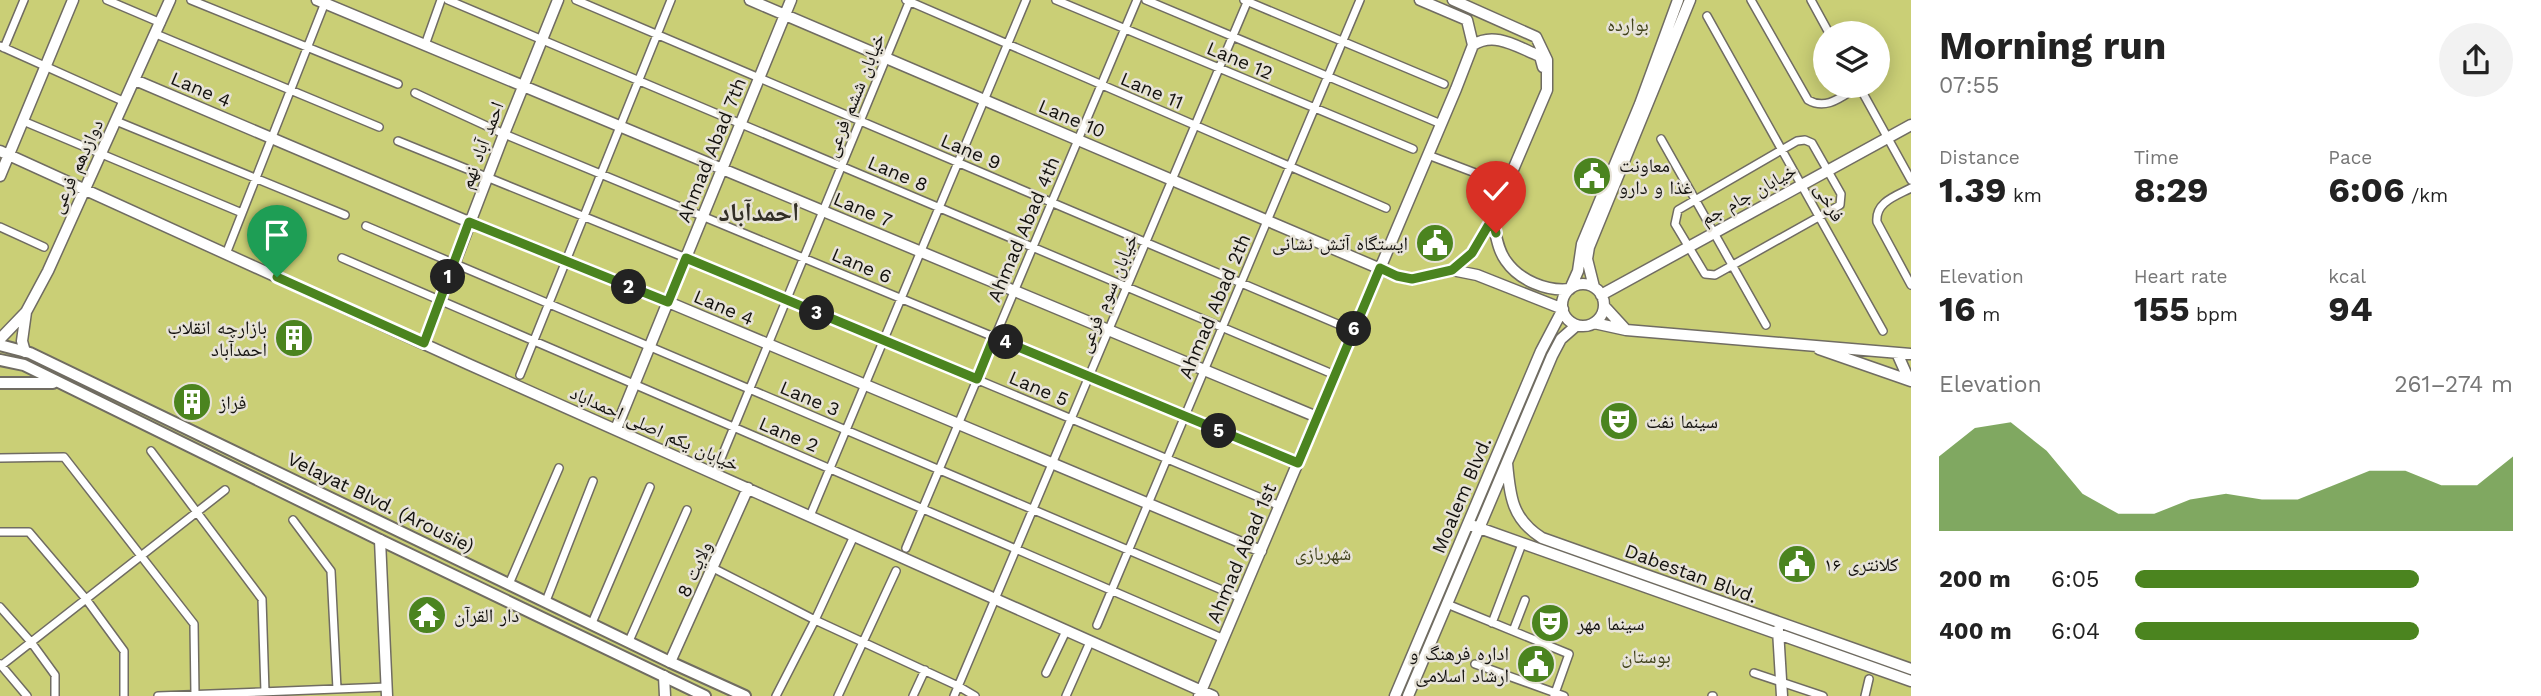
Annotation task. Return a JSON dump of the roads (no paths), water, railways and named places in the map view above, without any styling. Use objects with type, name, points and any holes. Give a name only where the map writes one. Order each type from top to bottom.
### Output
[{"type":"main road","name":"Velayat Blvd. (Arousie)","points":[[0,345],[25,352],[745,696]]},
{"type":"main road","name":"Velayat Blvd. (Arousie)","points":[[0,360],[24,365],[705,696]]},
{"type":"main road","points":[[0,383],[58,383]]},
{"type":"main road","points":[[136,421],[142,408]]},
{"type":"main road","points":[[159,432],[160,425],[166,419]]},
{"type":"main road","points":[[494,595],[506,582]]},
{"type":"main road","points":[[523,608],[524,600],[530,594]]},
{"type":"street","points":[[24,0],[2,47],[125,102]]},
{"type":"street","points":[[0,176],[4,153],[23,121],[73,0]]},
{"type":"street","points":[[107,0],[161,23]]},
{"type":"street","name":"دوازدهم فرعی","points":[[0,339],[26,312],[48,271],[170,0]]},
{"type":"street","points":[[191,0],[397,84]]},
{"type":"street","points":[[425,45],[441,0]]},
{"type":"street","name":"Lane 8","points":[[448,0],[1335,375]]},
{"type":"street","name":"احمد آباد نهم","points":[[424,343],[469,222],[558,0]]},
{"type":"street","name":"Lane 9","points":[[576,0],[1354,331]]},
{"type":"street","points":[[520,375],[671,0]]},
{"type":"street","name":"Lane 10","points":[[750,0],[1397,276],[1412,279],[1452,270]]},
{"type":"street","name":"Ahmad Abad 7th","points":[[616,429],[791,0]]},
{"type":"street","points":[[810,516],[1026,0]]},
{"type":"street","name":"Lane 12","points":[[1056,0],[1413,149]]},
{"type":"street","name":"Ahmad Abad 4th","points":[[906,548],[1137,0]]},
{"type":"street","points":[[1146,0],[1441,124]]},
{"type":"street","name":"Ahmad Abad 2th","points":[[1097,625],[1360,0]]},
{"type":"street","points":[[1420,0],[1467,20],[1472,40],[1492,38],[1539,56],[1547,78]]},
{"type":"street","points":[[1452,270],[1472,253],[1492,219],[1547,90],[1547,60],[1536,37],[1453,0]]},
{"type":"street","points":[[1678,0],[1640,104],[1582,244],[1578,271],[1563,303],[1563,309],[1571,322],[1577,325],[1594,323],[1626,330],[1771,344],[1803,344],[1911,354]]},
{"type":"street","points":[[1626,330],[1604,306],[1589,267],[1588,247],[1690,0]]},
{"type":"street","points":[[1752,0],[1808,100],[1816,105],[1826,105],[1838,98]]},
{"type":"street","points":[[1811,0],[1822,21]]},
{"type":"street","points":[[226,254],[323,1]]},
{"type":"street","name":"Lane 7","points":[[323,1],[1317,418]]},
{"type":"street","name":"Lane 11","points":[[908,1],[1386,208]]},
{"type":"street","name":"خیابان ششم فرعی","points":[[715,473],[908,1]]},
{"type":"street","points":[[1246,1],[1444,84]]},
{"type":"street","name":"خیابان سوم فرعی","points":[[954,696],[1246,1]]},
{"type":"street","name":"فرخی","points":[[1707,16],[1883,331]]},
{"type":"street","points":[[156,34],[379,127]]},
{"type":"street","name":"Ahmad Abad 1st","points":[[1200,694],[1441,124],[1472,40]]},
{"type":"street","name":"Lane 4","points":[[135,80],[469,222],[668,302],[1261,551]]},
{"type":"street","name":"Lane 6","points":[[415,93],[504,134],[1298,463]]},
{"type":"street","points":[[1866,98],[1911,180]]},
{"type":"street","points":[[23,121],[242,213]]},
{"type":"street","points":[[116,121],[345,215]]},
{"type":"street","name":"خیابان جام جم","points":[[1598,291],[1620,284],[1911,125]]},
{"type":"street","points":[[1661,139],[1766,326]]},
{"type":"street","name":"Lane 5","points":[[398,141],[1280,506]]},
{"type":"street","points":[[1797,141],[1812,143],[1828,170],[1841,194],[1842,201],[1838,208],[1715,275],[1703,272],[1675,219],[1681,207],[1797,141]]},
{"type":"street","name":"خیابان یکم اصلی احمداباد","points":[[4,153],[1066,631],[1200,694],[1213,696]]},
{"type":"street","points":[[1428,155],[1507,185]]},
{"type":"street","points":[[1911,188],[1884,203],[1876,215],[1877,222],[1911,285]]},
{"type":"street","points":[[1492,219],[1499,248],[1516,272],[1556,290],[1584,285],[1598,291]]},
{"type":"street","name":"Lane 3","points":[[366,226],[1241,598]]},
{"type":"street","points":[[0,227],[44,247]]},
{"type":"street","name":"Lane 2","points":[[342,258],[1224,639]]},
{"type":"street","points":[[1589,267],[1602,284],[1620,284]]},
{"type":"street","points":[[1452,270],[1477,275],[1563,309]]},
{"type":"street","points":[[1594,323],[1599,319],[1604,306]]},
{"type":"street","name":"Moalem Blvd.","points":[[1395,696],[1541,351],[1563,309]]},
{"type":"street","points":[[25,352],[22,341],[26,312]]},
{"type":"street","name":"Moalem Blvd.","points":[[1408,696],[1552,356],[1561,339],[1577,325]]},
{"type":"street","points":[[1803,344],[1910,381]]},
{"type":"street","points":[[1897,352],[1910,381]]},
{"type":"street","points":[[150,451],[262,599],[265,692]]},
{"type":"street","points":[[0,458],[64,457],[194,624],[195,695]]},
{"type":"street","name":"Dabestan Blvd.","points":[[1507,463],[1509,491],[1516,510],[1526,528],[1542,538],[1911,669]]},
{"type":"street","points":[[506,582],[559,468]]},
{"type":"street","points":[[546,601],[593,481]]},
{"type":"street","points":[[592,623],[650,487]]},
{"type":"street","name":"ولایت 8","points":[[670,662],[748,488]]},
{"type":"street","points":[[27,696],[1,664],[225,490]]},
{"type":"street","points":[[629,641],[687,510]]},
{"type":"street","points":[[293,520],[331,571],[337,689]]},
{"type":"street","name":"Dabestan Blvd.","points":[[1468,524],[1911,681]]},
{"type":"street","points":[[0,532],[29,532],[86,599],[124,651],[124,696]]},
{"type":"street","points":[[776,696],[854,536]]},
{"type":"street","points":[[158,696],[337,689],[387,692],[380,540]]},
{"type":"street","points":[[1492,622],[1522,544]]},
{"type":"street","points":[[713,568],[975,696]]},
{"type":"street","points":[[838,696],[896,571]]},
{"type":"street","points":[[1513,631],[1525,600]]},
{"type":"street","points":[[1447,604],[1569,654],[1554,694]]},
{"type":"street","points":[[0,607],[55,675],[55,696]]},
{"type":"street","points":[[1781,624],[1777,635],[1782,696]]},
{"type":"street","points":[[1046,673],[1066,631]]},
{"type":"street","points":[[1066,696],[1090,642]]},
{"type":"street","points":[[1475,664],[1564,696]]},
{"type":"street","points":[[913,696],[925,670]]},
{"type":"street","points":[[1754,673],[1823,696]]},
{"type":"street","points":[[664,676],[665,696]]},
{"type":"street","points":[[1865,696],[1869,679]]},
{"type":"place","name":"معاونت غذا و دارو","points":[[1592,176]]},
{"type":"place","name":"ایستگاه آتش نشانی","points":[[1435,243]]},
{"type":"place","name":"بازارچه انقلاب احمدآباد","points":[[294,338]]},
{"type":"place","name":"فراز","points":[[192,402]]},
{"type":"place","name":"سینما نفت","points":[[1619,421]]},
{"type":"place","name":"کلانتری ۱۶","points":[[1797,564]]},
{"type":"place","name":"دار القرآن","points":[[427,615]]},
{"type":"place","name":"سینما مهر","points":[[1550,623]]},
{"type":"place","name":"اداره فرهنگ و ارشاد اسلامی","points":[[1536,664]]},
{"type":"district","name":"احمدآباد","points":[[759,212]]},
{"type":"park label","name":"بوارده","points":[[1628,24]]},
{"type":"park label","name":"شهربازی","points":[[1323,553]]},
{"type":"park label","name":"بوستان","points":[[1646,656]]}]
